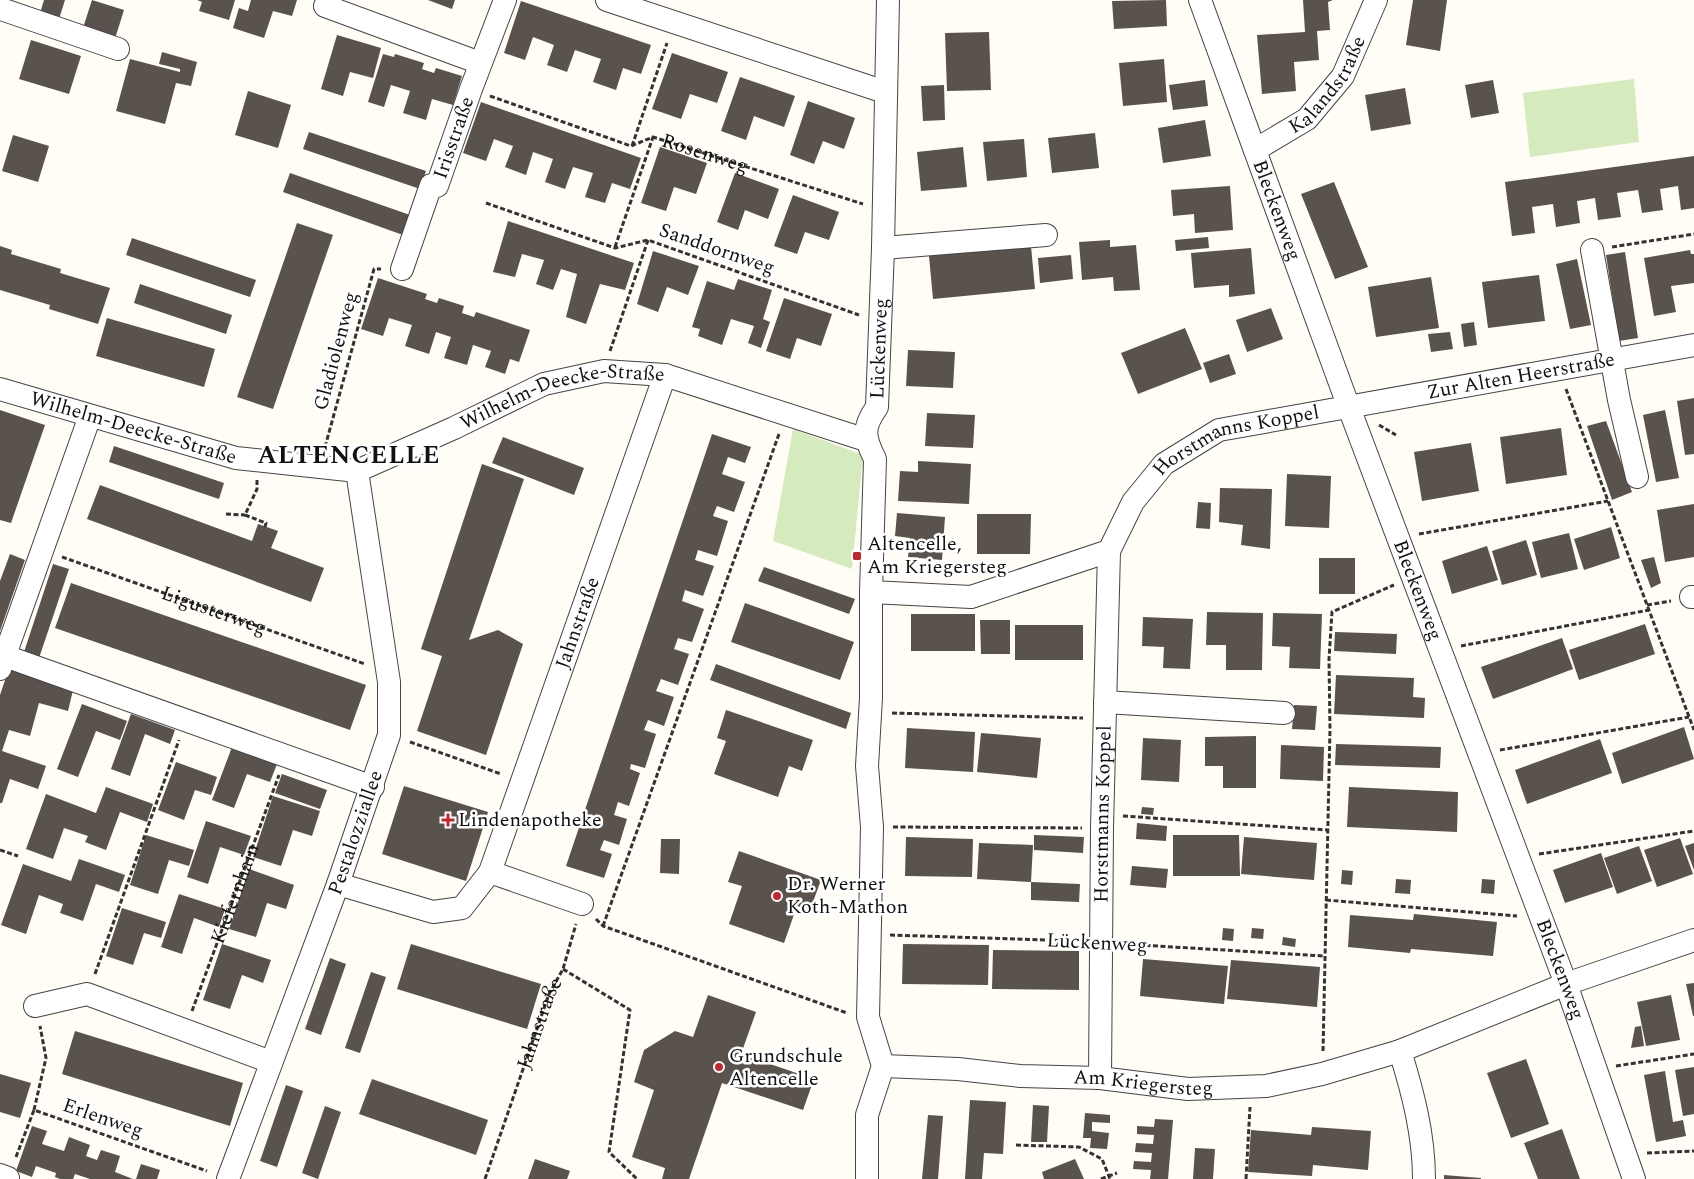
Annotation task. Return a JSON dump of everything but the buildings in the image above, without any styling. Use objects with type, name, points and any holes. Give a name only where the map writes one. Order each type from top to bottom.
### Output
[{"type":"street","name":"Irisstraße","points":[[402,269],[431,184],[437,186],[480,64],[505,0]]},
{"type":"street","points":[[607,0],[885,92]]},
{"type":"street","name":"Lückenweg","points":[[866,440],[867,422],[877,408],[884,211],[888,0]]},
{"type":"street","name":"Bleckenweg","points":[[1200,0],[1348,405],[1566,984],[1634,1179]]},
{"type":"street","name":"Kalandstraße","points":[[1255,150],[1307,119],[1342,76],[1376,0]]},
{"type":"street","points":[[325,6],[480,64]]},
{"type":"street","points":[[4,11],[118,49]]},
{"type":"street","points":[[883,248],[1046,235]]},
{"type":"street","points":[[1592,250],[1612,360],[1637,477]]},
{"type":"street","name":"Zur Alten Heerstraße","points":[[1348,405],[1559,370],[1694,345]]},
{"type":"street","name":"Wilhelm-Deecke-Straße","points":[[0,389],[236,458],[357,471],[454,428],[544,384],[604,371],[665,375],[866,440]]},
{"type":"street","name":"Jahnstraße","points":[[338,884],[433,912],[462,908],[490,872],[665,375]]},
{"type":"street","name":"Horstmanns Koppel","points":[[1100,1078],[1109,551],[1133,502],[1164,464],[1219,430],[1348,405]]},
{"type":"street","points":[[90,416],[2,662],[186,720],[373,787]]},
{"type":"street","points":[[866,440],[875,459],[871,592],[871,713],[868,766],[872,827],[868,1018],[883,1066],[867,1115],[867,1179]]},
{"type":"street","name":"Pestalozziallee","points":[[229,1179],[373,787],[388,735],[387,672],[357,471]]},
{"type":"street","points":[[871,592],[971,597],[1109,551]]},
{"type":"street","points":[[1105,710],[1284,713]]},
{"type":"street","points":[[490,872],[582,904]]},
{"type":"street","name":"Am Kriegersteg","points":[[883,1066],[958,1069],[1020,1076],[1100,1078],[1188,1089],[1266,1086],[1322,1074],[1400,1051],[1566,984],[1694,940]]},
{"type":"street","points":[[35,1006],[87,994],[271,1062]]},
{"type":"street","points":[[1400,1051],[1413,1095],[1424,1152],[1424,1179]]},
{"type":"path","points":[[631,146],[674,22]]},
{"type":"path","name":"Rosenweg","points":[[471,89],[631,146],[653,137],[884,211]]},
{"type":"path","points":[[486,203],[615,248],[653,137]]},
{"type":"path","points":[[1592,250],[1694,234]]},
{"type":"path","points":[[604,371],[648,240]]},
{"type":"path","name":"Sanddornweg","points":[[615,248],[648,240],[881,322]]},
{"type":"path","name":"Gladiolenweg","points":[[319,467],[374,269],[402,269]]},
{"type":"path","points":[[1559,370],[1694,730]]},
{"type":"path","points":[[603,926],[786,414]]},
{"type":"path","points":[[245,515],[257,489],[260,460]]},
{"type":"path","points":[[1415,535],[1608,501]]},
{"type":"path","points":[[226,514],[245,515],[266,523],[265,527]]},
{"type":"path","name":"Ligusterweg","points":[[41,554],[387,672]]},
{"type":"path","points":[[1322,1074],[1329,659],[1332,612],[1412,577]]},
{"type":"path","points":[[1456,647],[1649,610]]},
{"type":"path","points":[[871,713],[1105,710]]},
{"type":"path","points":[[1495,751],[1689,717]]},
{"type":"path","points":[[87,994],[186,720]]},
{"type":"path","points":[[388,735],[523,782]]},
{"type":"path","name":"Kiefernhain","points":[[185,1030],[286,756]]},
{"type":"path","points":[[872,827],[1103,821],[1327,830]]},
{"type":"path","points":[[1533,855],[1694,832]]},
{"type":"path","points":[[0,850],[18,856]]},
{"type":"path","points":[[1326,900],[1541,918]]},
{"type":"path","points":[[582,904],[603,926],[850,1014],[868,1018]]},
{"type":"path","name":"Jahnstraße","points":[[485,1179],[549,994],[563,970],[582,904]]},
{"type":"path","name":"Lückenweg","points":[[870,935],[1101,942],[1324,956]]},
{"type":"path","points":[[563,970],[630,1010],[609,1152],[636,1179]]},
{"type":"path","points":[[34,1110],[46,1058],[35,1006]]},
{"type":"path","points":[[1595,1069],[1694,1054]]},
{"type":"path","points":[[1246,1179],[1251,1086]]},
{"type":"path","name":"Erlenweg","points":[[4,1176],[34,1110],[229,1179]]},
{"type":"path","points":[[1016,1145],[1079,1147],[1102,1160],[1109,1178]]},
{"type":"path","points":[[1625,1154],[1694,1150]]},
{"type":"path","points":[[1101,1179],[1109,1178],[1117,1173]]},
{"type":"green space","points":[[1634,79],[1639,142],[1530,157],[1523,93]]},
{"type":"green space","points":[[793,429],[863,455],[852,569],[773,541]]},
{"type":"place","name":"Altencelle, Am Kriegersteg","points":[[857,556]]},
{"type":"place","name":"Lindenapotheke","points":[[448,820]]},
{"type":"place","name":"Dr. Werner Koth-Mathon","points":[[777,896]]},
{"type":"place","name":"Grundschule Altencelle","points":[[719,1067]]},
{"type":"district","name":"ALTENCELLE","points":[[349,456]]}]
